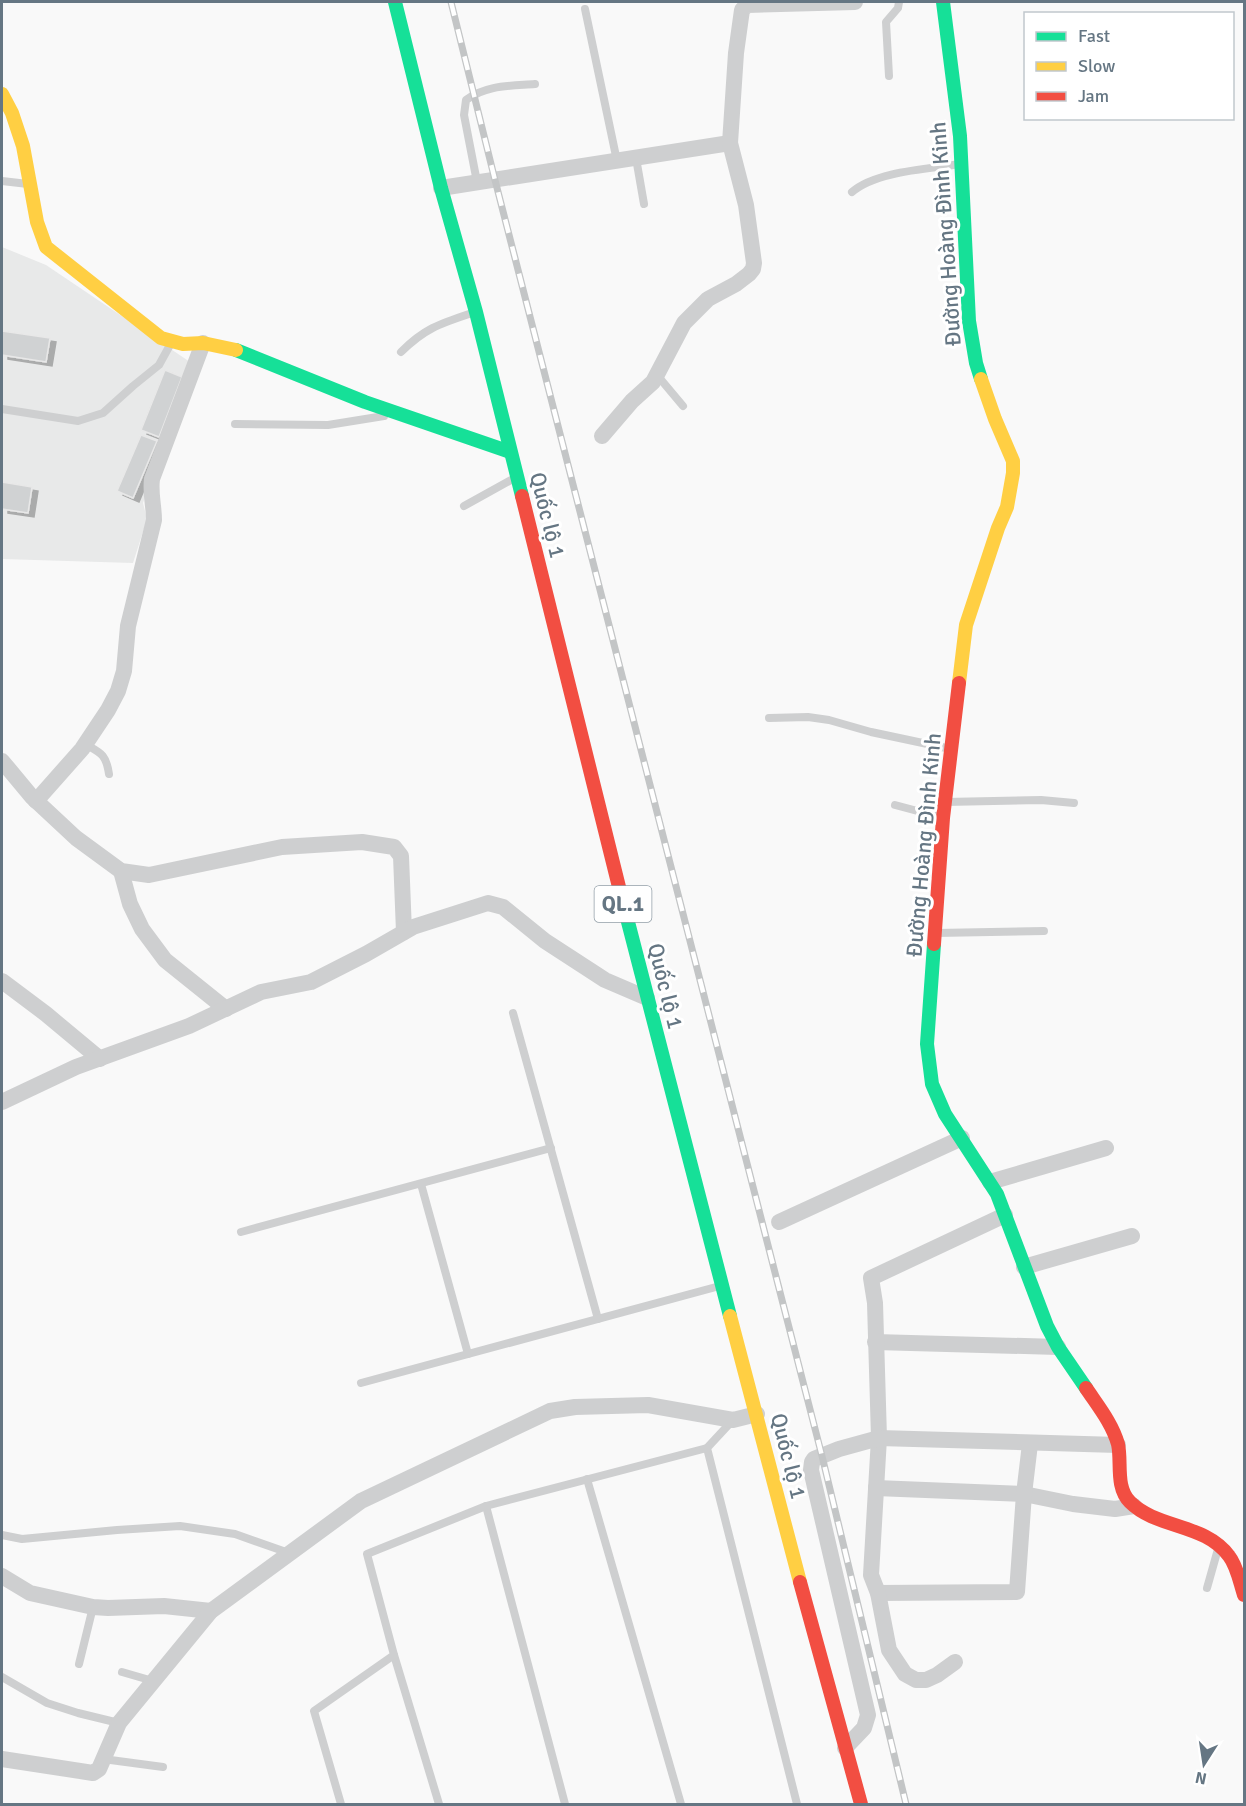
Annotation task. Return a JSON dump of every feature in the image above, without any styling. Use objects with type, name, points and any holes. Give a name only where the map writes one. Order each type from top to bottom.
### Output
[{"type":"main road","name":"Quốc lộ 1","points":[[395,2],[441,188],[476,312],[647,998],[861,1804]]},
{"type":"main road","name":"Đường Hoàng Đình Kinh","points":[[943,2],[960,136],[969,321],[976,363],[995,419],[1013,461],[1013,473],[1007,507],[966,625],[943,818],[927,1044],[929,1067],[932,1084],[945,1114],[997,1194],[1047,1326],[1058,1347],[1108,1420],[1118,1445],[1120,1479],[1128,1500],[1134,1506]]},
{"type":"main road","points":[[2,94],[19,133],[39,231],[46,248],[161,338],[183,344],[226,347],[365,402],[510,452]]},
{"type":"main road","points":[[1134,1506],[1144,1513],[1201,1534],[1219,1546],[1230,1557],[1245,1595]]},
{"type":"street","points":[[602,436],[632,401],[653,382],[684,323],[708,299],[736,284],[753,269],[746,205],[730,143],[736,53],[744,6],[855,2]]},
{"type":"street","points":[[441,188],[730,143]]},
{"type":"street","points":[[36,801],[85,744],[108,710],[118,690],[124,671],[129,626],[154,520],[152,479],[203,344]]},
{"type":"street","points":[[5,770],[76,838],[121,871],[149,875],[282,847],[362,842],[394,847],[402,856],[404,932]]},
{"type":"street","points":[[121,871],[130,904],[142,929],[165,960],[226,1009]]},
{"type":"street","points":[[2,1102],[76,1067],[189,1026],[261,992],[310,982],[413,927],[488,903],[503,907],[545,941],[605,980],[647,998]]},
{"type":"street","points":[[2,981],[100,1059]]},
{"type":"street","points":[[779,1222],[962,1138]]},
{"type":"street","points":[[990,1182],[1106,1148]]},
{"type":"street","points":[[955,1662],[926,1680],[916,1680],[905,1674],[889,1650],[878,1593],[871,1575],[879,1438],[875,1303],[871,1278],[1005,1215]]},
{"type":"street","points":[[1024,1267],[1132,1236]]},
{"type":"street","points":[[875,1342],[1058,1347]]},
{"type":"street","points":[[2,1759],[93,1773],[99,1769],[119,1723],[211,1611],[361,1501],[550,1411],[575,1407],[648,1405],[733,1420],[757,1414]]},
{"type":"street","points":[[845,1748],[864,1728],[868,1715],[811,1467],[814,1459],[851,1445],[879,1438],[1118,1445]]},
{"type":"street","points":[[878,1593],[1017,1592],[1030,1444]]},
{"type":"street","points":[[876,1488],[1024,1494],[1103,1508],[1134,1506]]},
{"type":"street","points":[[2,1576],[30,1593],[93,1607],[164,1606],[211,1611]]},
{"type":"lane","points":[[889,76],[886,22],[898,8],[899,2]]},
{"type":"lane","points":[[585,9],[617,160]]},
{"type":"lane","points":[[477,182],[464,115],[466,100],[474,94],[495,87],[535,84]]},
{"type":"lane","points":[[636,158],[644,204]]},
{"type":"lane","points":[[852,192],[861,184],[876,178],[962,164]]},
{"type":"lane","points":[[2,182],[31,185]]},
{"type":"lane","points":[[401,352],[428,329],[476,312]]},
{"type":"lane","points":[[2,409],[78,421],[103,413],[159,365],[171,342]]},
{"type":"lane","points":[[657,375],[682,406]]},
{"type":"lane","points":[[235,424],[328,425],[378,417],[394,411]]},
{"type":"lane","points":[[464,506],[517,477]]},
{"type":"lane","points":[[769,718],[819,718],[951,749]]},
{"type":"lane","points":[[85,744],[103,754],[109,774]]},
{"type":"lane","points":[[945,802],[1041,800],[1074,803]]},
{"type":"lane","points":[[894,805],[943,818]]},
{"type":"lane","points":[[936,933],[1044,931]]},
{"type":"lane","points":[[513,1012],[598,1319]]},
{"type":"lane","points":[[241,1233],[551,1148]]},
{"type":"lane","points":[[421,1184],[468,1354]]},
{"type":"lane","points":[[361,1383],[723,1285]]},
{"type":"lane","points":[[439,1804],[394,1655],[367,1554],[486,1506],[707,1448],[733,1420]]},
{"type":"lane","points":[[707,1448],[797,1804]]},
{"type":"lane","points":[[587,1479],[681,1804]]},
{"type":"lane","points":[[486,1506],[566,1804]]},
{"type":"lane","points":[[2,1535],[22,1539],[180,1526],[235,1534],[289,1553]]},
{"type":"lane","points":[[1207,1588],[1219,1546]]},
{"type":"lane","points":[[79,1664],[93,1607]]},
{"type":"lane","points":[[340,1804],[314,1711],[394,1655]]},
{"type":"lane","points":[[122,1672],[153,1681]]},
{"type":"lane","points":[[2,1677],[47,1703],[119,1723]]},
{"type":"lane","points":[[103,1759],[163,1767]]},
{"type":"shaded area","points":[[2,247],[46,265],[190,362],[143,503],[147,519],[133,563],[2,559]]},
{"type":"building","points":[[2,331],[50,338],[46,362],[2,355]]},
{"type":"building","points":[[165,370],[182,377],[159,437],[141,430]]},
{"type":"building","points":[[141,435],[157,441],[133,498],[117,491]]},
{"type":"building","points":[[2,482],[32,487],[28,513],[2,509]]},
{"type":"railway","points":[[451,2],[822,1456],[906,1804]]},
{"type":"traffic: fast","points":[[395,2],[522,496]]},
{"type":"traffic: fast","points":[[943,2],[960,136],[969,321],[981,379]]},
{"type":"traffic: fast","points":[[236,350],[365,402],[510,452]]},
{"type":"traffic: fast","points":[[620,891],[730,1316]]},
{"type":"traffic: fast","points":[[934,944],[927,1044],[932,1084],[945,1114],[997,1194],[1047,1326],[1058,1347],[1086,1388]]},
{"type":"traffic: slow","points":[[2,94],[12,113],[23,146],[37,222],[46,247],[161,338],[183,344],[203,343],[236,350]]},
{"type":"traffic: slow","points":[[959,683],[966,625],[1007,507],[1013,473],[1013,461],[981,379]]},
{"type":"traffic: slow","points":[[730,1316],[800,1582]]},
{"type":"traffic: jam","points":[[522,496],[620,891]]},
{"type":"traffic: jam","points":[[934,944],[943,818],[959,683]]},
{"type":"traffic: jam","points":[[1086,1388],[1104,1415],[1118,1444],[1121,1482],[1125,1496],[1141,1511],[1207,1537],[1219,1545],[1234,1565],[1244,1595]]},
{"type":"traffic: jam","points":[[800,1582],[861,1804]]}]
